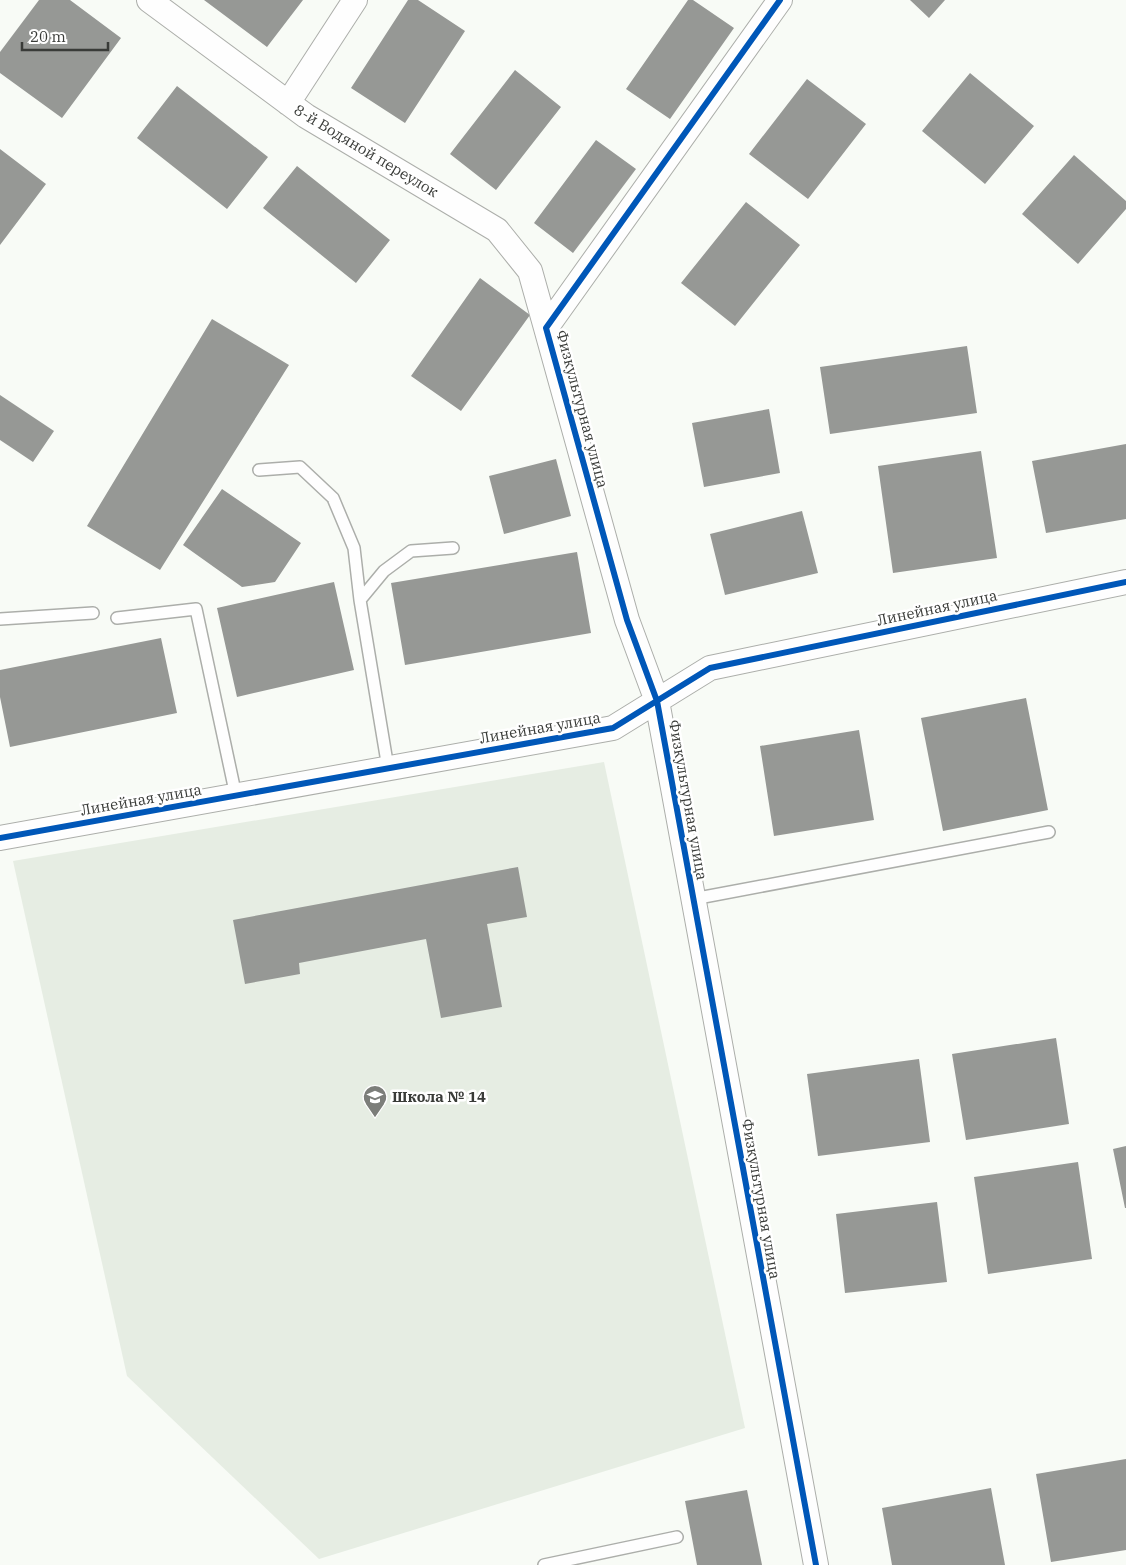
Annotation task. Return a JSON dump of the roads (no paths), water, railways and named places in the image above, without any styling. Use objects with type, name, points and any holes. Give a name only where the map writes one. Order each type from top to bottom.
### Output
[{"type":"street","name":"8-й Водяной переулок","points":[[149,0],[306,116],[497,230],[530,271],[546,328]]},
{"type":"street","points":[[288,103],[355,0]]},
{"type":"street","name":"Физкультурная улица","points":[[780,0],[546,328],[627,620],[656,701],[816,1565]]},
{"type":"street","name":"Линейная улица","points":[[0,838],[614,728],[710,668],[1126,582]]},
{"type":"lane","points":[[259,470],[300,467],[333,498],[354,548],[360,600],[388,768]]},
{"type":"lane","points":[[360,600],[384,571],[411,551],[453,548]]},
{"type":"lane","points":[[117,618],[196,609],[236,796]]},
{"type":"lane","points":[[0,619],[93,613]]},
{"type":"lane","points":[[693,899],[1049,832]]},
{"type":"lane","points":[[544,1565],[677,1537]]},
{"type":"place","name":"Школа № 14","points":[[375,1118]]}]
